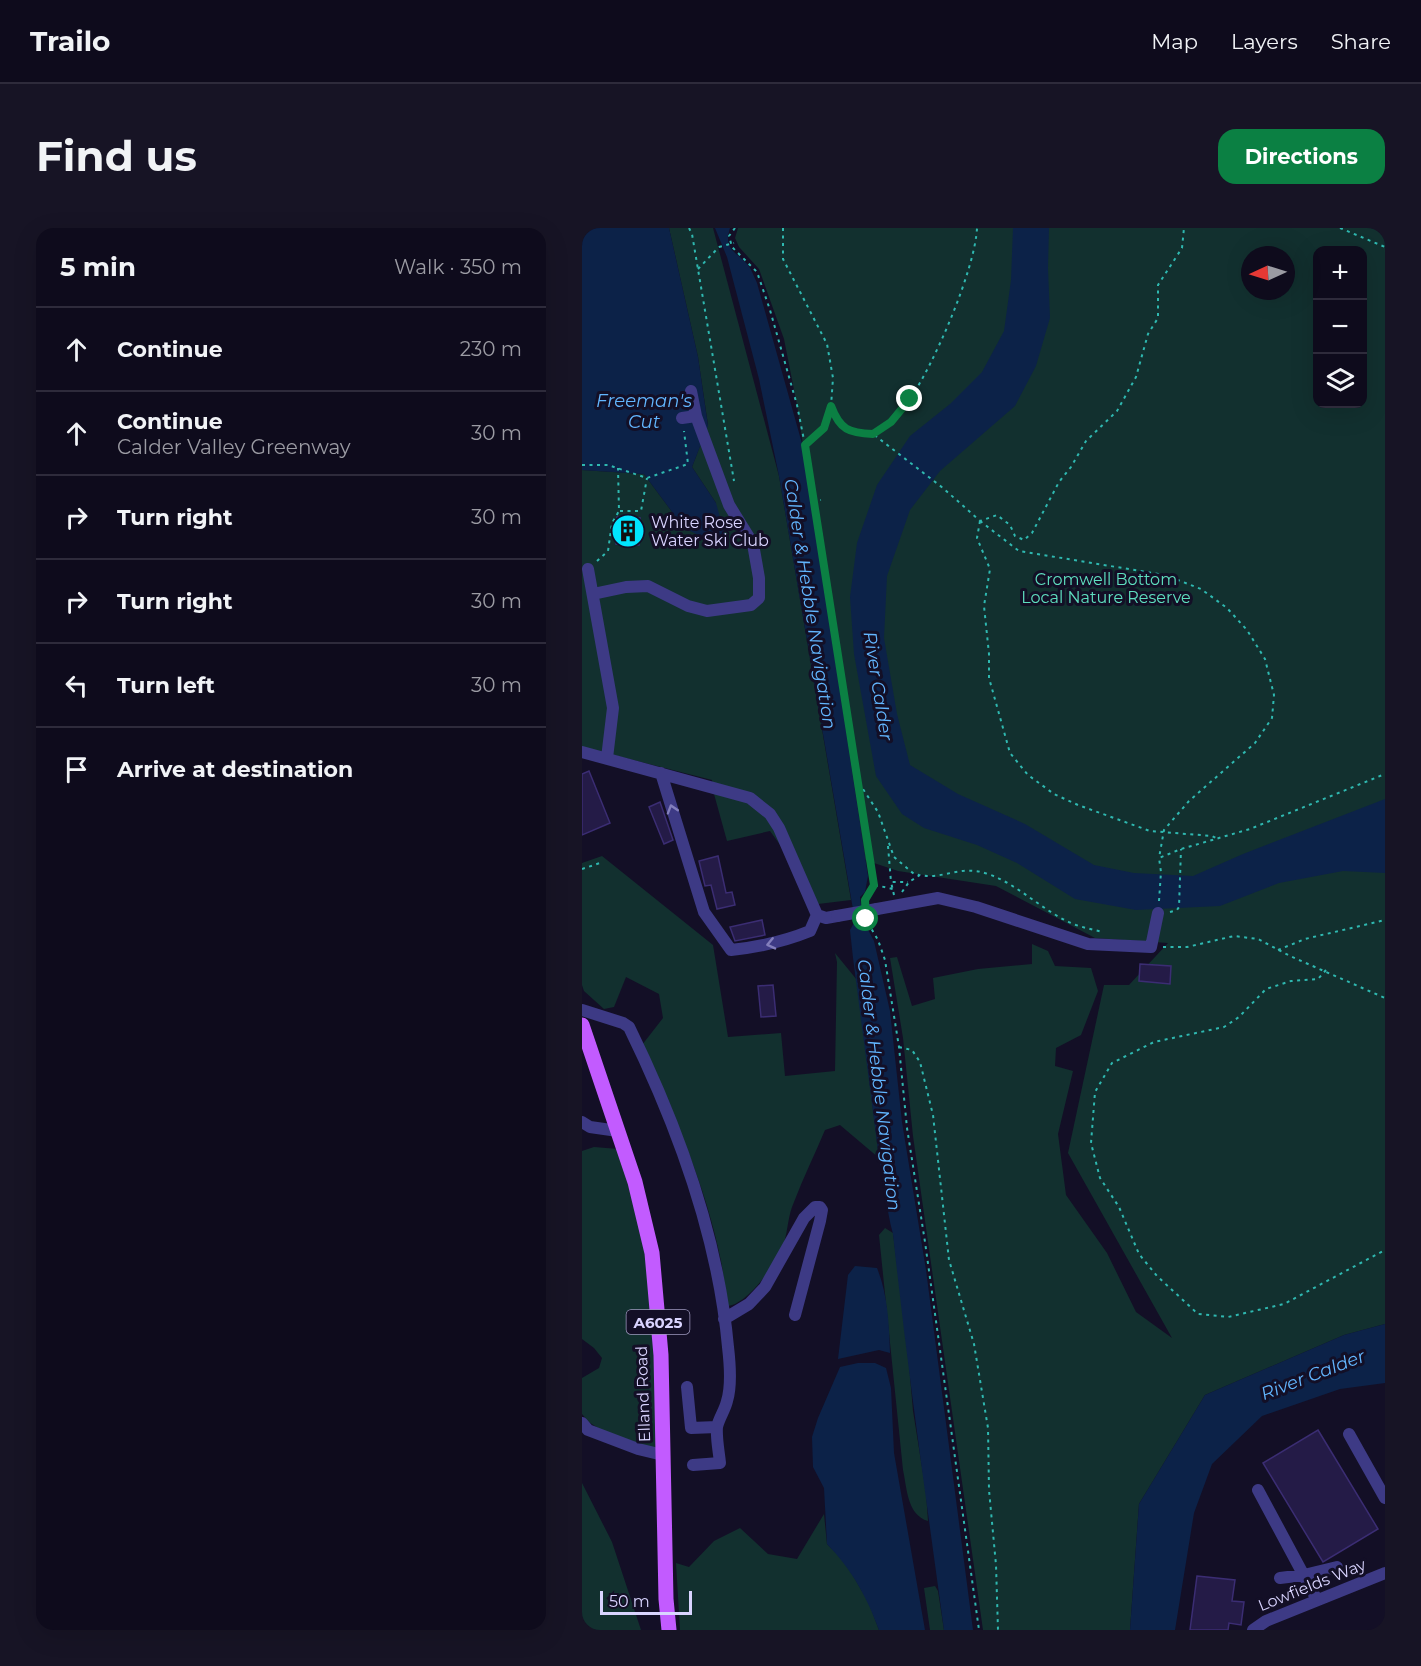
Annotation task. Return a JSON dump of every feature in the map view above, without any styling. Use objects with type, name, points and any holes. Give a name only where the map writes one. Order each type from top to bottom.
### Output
[{"type":"main road","name":"Elland Road","points":[[582,1025],[635,1182],[652,1253],[661,1355],[666,1599],[669,1630]]},
{"type":"street","points":[[592,594],[626,587],[648,586],[688,606],[707,611],[751,605],[759,598],[759,578],[753,544],[729,505],[696,416],[691,391]]},
{"type":"street","points":[[682,418],[696,416]]},
{"type":"street","points":[[588,569],[613,708],[607,758]]},
{"type":"street","points":[[582,752],[662,773],[750,798],[770,814],[788,848],[817,915],[810,932],[786,941],[731,950],[705,912],[662,773]]},
{"type":"street","points":[[817,915],[826,918],[938,898],[976,907],[1088,944],[1151,947],[1157,914]]},
{"type":"street","points":[[582,1010],[629,1027],[699,1198],[719,1280],[728,1347],[729,1377],[728,1400],[717,1426],[720,1463],[693,1465]]},
{"type":"street","points":[[582,1122],[590,1127],[618,1131]]},
{"type":"street","points":[[724,1319],[749,1304],[765,1287],[804,1218],[810,1210],[820,1207],[822,1210],[820,1221],[795,1315]]},
{"type":"street","points":[[687,1387],[691,1428],[717,1426]]},
{"type":"street","points":[[585,1426],[638,1449],[663,1455]]},
{"type":"street","points":[[1349,1434],[1385,1498]]},
{"type":"street","points":[[1258,1490],[1317,1600]]},
{"type":"street","points":[[1280,1578],[1337,1567]]},
{"type":"street","name":"Lowfields Way","points":[[1253,1630],[1266,1621],[1385,1573]]},
{"type":"path","points":[[689,228],[692,234],[734,480]]},
{"type":"path","points":[[735,228],[729,236],[732,247],[757,272],[786,363],[805,445],[874,885],[865,900]]},
{"type":"path","points":[[783,228],[783,259],[827,344],[833,378],[831,406],[824,428],[805,445]]},
{"type":"path","points":[[873,434],[891,422],[910,399],[934,353],[958,297],[976,240],[976,228]]},
{"type":"path","points":[[980,520],[997,515],[1010,525],[1015,536],[1024,540],[1032,533],[1059,482],[1086,441],[1117,411],[1136,377],[1148,334],[1158,318],[1158,285],[1182,248],[1184,228]]},
{"type":"path","points":[[1340,228],[1385,247]]},
{"type":"path","points":[[698,269],[719,248],[734,243]]},
{"type":"path","points":[[831,406],[836,418],[847,430],[873,434],[1019,551],[1165,575],[1201,589],[1227,608],[1247,630],[1265,659],[1274,695],[1272,718],[1256,743],[1189,801],[1164,833],[1159,858],[1161,872],[1157,914],[1177,910],[1179,907],[1181,849]]},
{"type":"path","points":[[582,465],[608,465],[647,478],[688,464],[682,418]]},
{"type":"path","points":[[588,569],[608,551],[612,523],[619,512],[618,468]]},
{"type":"path","points":[[619,512],[641,511],[647,478]]},
{"type":"path","points":[[813,501],[821,500]]},
{"type":"path","points":[[980,520],[977,538],[990,569],[984,606],[989,678],[1010,753],[1028,775],[1054,794],[1150,831],[1212,836],[1218,839]]},
{"type":"path","points":[[1159,858],[1181,849],[1250,829],[1385,774]]},
{"type":"path","points":[[858,780],[869,801],[878,812],[894,857],[914,874],[927,876],[960,870],[977,870],[1007,883],[1075,925],[1111,934]]},
{"type":"path","points":[[888,845],[894,895],[901,892],[909,882],[920,875]]},
{"type":"path","points":[[582,869],[603,862]]},
{"type":"path","points":[[891,882],[909,882]]},
{"type":"path","points":[[874,885],[893,889]]},
{"type":"path","points":[[866,919],[878,940],[885,960],[979,1630]]},
{"type":"path","points":[[1278,950],[1305,939],[1385,920]]},
{"type":"path","points":[[1151,947],[1187,947],[1234,936],[1258,939],[1385,998]]},
{"type":"path","points":[[1326,970],[1318,979],[1291,981],[1266,989],[1239,1017],[1224,1027],[1154,1042],[1112,1063],[1095,1092],[1091,1143],[1100,1178],[1119,1207],[1139,1254],[1157,1276],[1198,1314],[1228,1317],[1284,1304],[1385,1250]]},
{"type":"path","points":[[898,1047],[912,1050],[920,1062],[933,1115],[949,1260],[974,1344],[988,1428],[989,1490],[996,1565],[998,1630]]},
{"type":"green space","points":[[669,228],[713,228],[779,476],[851,900],[818,904],[808,883],[770,831],[727,841],[712,780],[582,747],[582,470],[644,474],[684,528],[716,503],[692,467],[708,425],[698,357]]},
{"type":"green space","name":"Cromwell Bottom Local Nature Reserve","points":[[738,228],[1385,228],[1385,1324],[1344,1335],[1205,1395],[1139,1504],[1130,1630],[983,1630],[913,1136],[903,1038],[890,958],[897,957],[912,1006],[935,999],[933,978],[978,969],[1032,964],[1032,944],[1048,951],[1055,966],[1091,968],[1098,991],[1081,1035],[1056,1048],[1055,1066],[1073,1071],[1058,1134],[1066,1195],[1107,1253],[1136,1312],[1172,1338],[1068,1153],[1104,985],[1129,985],[1168,943],[1095,938],[996,886],[898,871],[865,860],[797,405],[784,339],[759,269],[739,247],[735,238]]},
{"type":"green space","points":[[602,856],[713,945],[728,1037],[781,1033],[785,1076],[835,1071],[837,962],[835,953],[857,980],[879,1158],[840,1125],[825,1130],[792,1207],[781,1251],[761,1281],[735,1304],[727,1306],[721,1261],[707,1205],[677,1124],[642,1045],[663,1018],[659,994],[626,977],[614,1007],[604,1009],[584,991],[582,985],[582,863]]},
{"type":"green space","points":[[594,1147],[618,1149],[648,1254],[657,1356],[659,1447],[632,1451],[589,1422],[582,1414],[582,1378],[599,1368],[602,1358],[582,1339],[582,1151]]},
{"type":"green space","points":[[885,1228],[893,1233],[928,1521],[921,1518],[912,1507],[903,1470],[879,1235]]},
{"type":"green space","points":[[582,1483],[612,1542],[641,1630],[582,1630]]},
{"type":"green space","points":[[824,1514],[827,1544],[845,1562],[869,1603],[879,1630],[680,1630],[676,1563],[689,1567],[714,1541],[740,1528],[768,1554],[797,1559]]},
{"type":"green space","points":[[935,1586],[938,1591],[944,1630],[930,1630],[924,1588]]},
{"type":"water","name":"Freeman's Cut","points":[[582,228],[669,228],[698,357],[708,426],[692,467],[716,503],[726,539],[713,542],[684,528],[644,474],[582,470]]},
{"type":"water","name":"Calder & Hebble Navigation","points":[[715,228],[730,228],[729,246],[748,265],[757,283],[803,447],[868,876],[865,892],[860,897],[863,920],[874,941],[890,1011],[902,1122],[926,1270],[973,1630],[944,1630],[893,1234],[879,1158],[853,958],[850,930],[855,921],[779,476],[759,379],[727,257]]},
{"type":"water","name":"River Calder","points":[[1013,228],[1049,228],[1050,318],[1036,366],[1015,406],[940,471],[910,510],[887,576],[884,638],[897,714],[910,765],[958,794],[1025,824],[1094,865],[1134,873],[1193,876],[1243,854],[1385,799],[1385,873],[1343,871],[1279,883],[1220,906],[1136,910],[1075,899],[1017,863],[977,845],[924,828],[902,814],[876,776],[854,654],[850,597],[857,543],[877,485],[910,436],[950,404],[982,372],[1004,331],[1011,280]]},
{"type":"water","points":[[855,1266],[877,1268],[886,1299],[890,1353],[879,1350],[838,1359],[848,1275]]},
{"type":"water","name":"River Calder","points":[[1385,1324],[1385,1383],[1340,1389],[1262,1416],[1212,1464],[1194,1513],[1175,1630],[1130,1630],[1139,1504],[1205,1395],[1344,1335]]},
{"type":"water","points":[[858,1363],[875,1363],[886,1368],[891,1388],[894,1453],[925,1630],[879,1630],[858,1584],[827,1544],[824,1488],[813,1467],[812,1437],[840,1367]]},
{"type":"building","name":"White Rose Water Ski Club","points":[[617,517],[640,518],[639,545],[616,544]]},
{"type":"building","points":[[589,771],[610,823],[582,835],[582,774]]},
{"type":"building","points":[[660,802],[673,840],[664,844],[649,807]]},
{"type":"building","points":[[718,856],[726,893],[732,892],[735,905],[717,909],[711,885],[705,886],[699,861]]},
{"type":"building","points":[[762,920],[765,935],[735,941],[730,927]]},
{"type":"building","points":[[1140,964],[1171,966],[1170,984],[1139,981]]},
{"type":"building","points":[[773,985],[776,1016],[761,1017],[758,986]]},
{"type":"building","points":[[1318,1430],[1378,1529],[1323,1562],[1263,1463]]},
{"type":"building","points":[[1197,1576],[1235,1580],[1232,1601],[1244,1602],[1241,1625],[1229,1623],[1228,1630],[1190,1630]]},
{"type":"place","name":"White Rose Water Ski Club","points":[[628,531]]},
{"type":"route","points":[[866,919],[865,900],[874,885],[805,445],[824,428],[831,406],[836,418],[847,430],[859,434],[873,434],[891,422],[910,399]]}]
